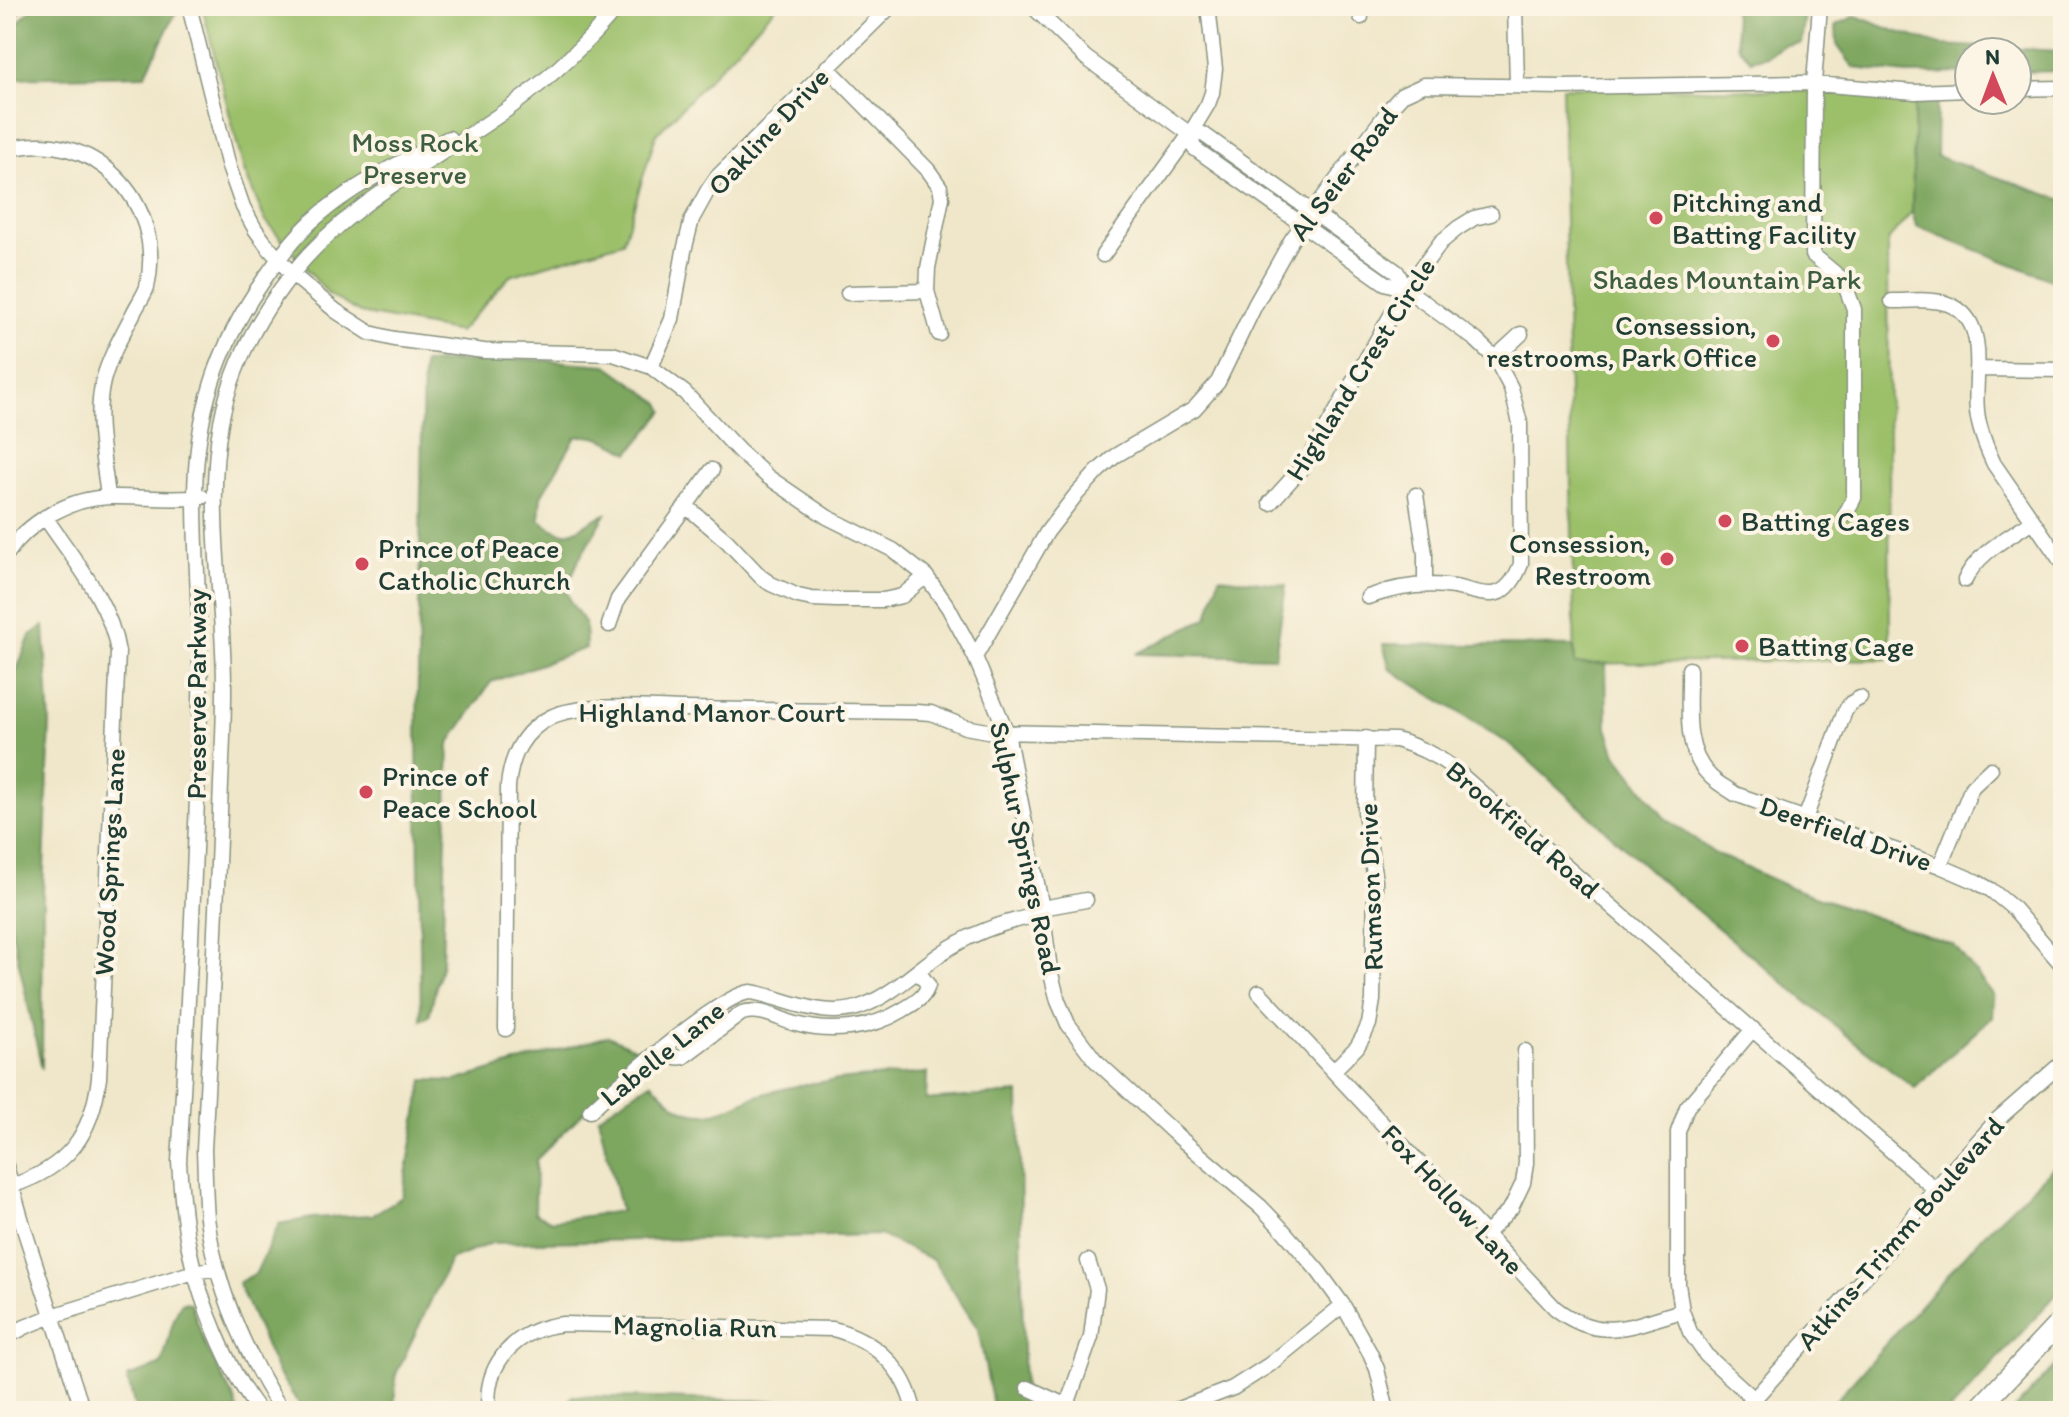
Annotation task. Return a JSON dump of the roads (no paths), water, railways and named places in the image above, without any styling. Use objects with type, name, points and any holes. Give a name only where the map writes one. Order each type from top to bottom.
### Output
[{"type":"highway","points":[[1977,1411],[2063,1319]]},
{"type":"street","points":[[6,16],[14,6]]},
{"type":"street","name":"Sulphur Springs Road","points":[[189,6],[229,167],[255,229],[292,274],[336,311],[370,333],[394,339],[484,351],[613,354],[651,367],[685,393],[768,477],[827,517],[893,550],[926,576],[948,607],[975,657],[1007,733],[1042,911],[1050,970],[1068,1024],[1095,1060],[1261,1207],[1309,1260],[1356,1327],[1377,1369],[1387,1411]]},
{"type":"street","name":"Preserve Parkway","points":[[282,1411],[239,1332],[217,1268],[207,1218],[204,1150],[224,692],[215,495],[221,420],[236,369],[251,336],[292,274],[336,228],[553,74],[587,42],[618,6]]},
{"type":"street","name":"Oakline Drive","points":[[651,367],[672,319],[692,219],[708,190],[717,177],[891,6]]},
{"type":"street","points":[[1032,6],[1086,58],[1190,134],[1203,134],[1312,210],[1397,272],[1406,289]]},
{"type":"street","points":[[1103,255],[1208,104],[1215,69],[1208,6]]},
{"type":"street","points":[[1515,6],[1517,86]]},
{"type":"street","points":[[1820,6],[1814,83],[1813,255],[1843,280],[1854,309],[1854,498],[1845,515]]},
{"type":"street","points":[[827,67],[928,170],[940,187],[941,209],[931,252],[927,291],[939,334]]},
{"type":"street","name":"Al Seier Road","points":[[975,657],[1047,532],[1075,496],[1115,456],[1194,409],[1218,382],[1255,305],[1301,224],[1402,95],[1424,85],[1562,87],[1814,83],[1915,92],[1953,91]]},
{"type":"street","points":[[2033,89],[2063,88]]},
{"type":"street","name":"Preserve Parkway","points":[[259,1411],[221,1345],[194,1272],[182,1210],[179,1162],[200,700],[195,498],[200,430],[209,390],[225,345],[250,299],[278,259],[309,224],[358,187],[510,107]]},
{"type":"street","points":[[1190,134],[1194,148],[1385,283],[1406,289],[1455,324],[1495,358],[1511,388],[1520,423],[1521,564],[1512,584],[1492,594],[1425,585],[1368,597]]},
{"type":"street","points":[[6,150],[44,145],[78,152],[99,163],[120,179],[148,227],[150,256],[146,288],[120,338],[103,381],[99,416],[108,497]]},
{"type":"street","points":[[1243,182],[1253,168]]},
{"type":"street","name":"Highland Crest Circle","points":[[1270,503],[1308,461],[1406,289],[1441,242],[1474,218],[1491,214]]},
{"type":"street","points":[[1355,261],[1364,248]]},
{"type":"street","points":[[848,293],[927,291]]},
{"type":"street","points":[[1892,301],[1939,302],[1967,318],[1977,345],[1976,406],[1984,441],[1994,464],[2063,564]]},
{"type":"street","points":[[1495,358],[1521,334]]},
{"type":"street","points":[[1977,369],[2063,370]]},
{"type":"street","points":[[609,625],[618,599],[712,470]]},
{"type":"street","points":[[6,555],[20,537],[45,517],[85,500],[108,497],[177,500],[215,495]]},
{"type":"street","points":[[1416,495],[1425,554],[1425,585]]},
{"type":"street","points":[[686,506],[727,541],[761,577],[798,596],[824,600],[883,600],[902,596],[926,576]]},
{"type":"street","name":"Wood Springs Lane","points":[[11,1186],[28,1181],[55,1165],[79,1141],[97,1098],[100,1062],[118,652],[108,615],[45,517]]},
{"type":"street","points":[[1965,580],[1979,558],[2032,521]]},
{"type":"street","name":"Deerfield Drive","points":[[1689,669],[1690,740],[1695,755],[1708,775],[1735,794],[1977,882],[2005,901],[2063,966]]},
{"type":"street","points":[[1805,819],[1845,711],[1860,698]]},
{"type":"street","name":"Highland Manor Court","points":[[506,1029],[508,786],[519,744],[539,723],[568,711],[625,709],[916,712],[931,713],[978,730],[1007,733]]},
{"type":"street","name":"Brookfield Road","points":[[1007,733],[1366,738],[1396,740],[1433,753],[1935,1189]]},
{"type":"street","name":"Rumson Drive","points":[[1333,1071],[1357,1047],[1364,1035],[1373,1000],[1375,881],[1365,812],[1366,738]]},
{"type":"street","points":[[1940,866],[1972,787],[1991,769]]},
{"type":"street","name":"Labelle Lane","points":[[590,1111],[730,998],[752,992],[819,1011],[852,1009],[888,993],[949,948],[972,936],[1042,911],[1086,900]]},
{"type":"street","points":[[665,1048],[673,1057],[683,1057],[742,1013],[757,1010],[793,1023],[819,1028],[870,1025],[890,1018],[923,996],[928,985],[918,971]]},
{"type":"street","name":"Fox Hollow Lane","points":[[1259,992],[1555,1308],[1591,1328],[1615,1329],[1682,1311]]},
{"type":"street","points":[[1753,1029],[1687,1107],[1678,1132],[1678,1284],[1682,1311],[1698,1345],[1754,1399]]},
{"type":"street","points":[[1486,1234],[1511,1208],[1523,1183],[1526,1163],[1525,1051]]},
{"type":"street","name":"Atkins-Trimm Boulevard","points":[[1743,1411],[1878,1262],[1935,1189],[1998,1119],[2063,1062]]},
{"type":"street","points":[[6,1166],[83,1411]]},
{"type":"street","points":[[1028,1388],[1073,1408],[1091,1337],[1097,1289],[1088,1261]]},
{"type":"street","points":[[6,1337],[52,1316],[194,1272],[217,1268]]},
{"type":"street","points":[[1173,1411],[1233,1388],[1269,1365],[1343,1305]]},
{"type":"street","name":"Magnolia Run","points":[[489,1411],[492,1377],[508,1348],[531,1332],[549,1325],[563,1324],[833,1329],[847,1332],[869,1343],[890,1361],[905,1383],[914,1411]]},
{"type":"place","name":"Pitching and Batting Facility","points":[[1656,218]]},
{"type":"place","name":"Consession, restrooms, Park Office","points":[[1773,341]]},
{"type":"place","name":"Batting Cages","points":[[1725,521]]},
{"type":"place","name":"Consession, Restroom","points":[[1667,559]]},
{"type":"place","name":"Prince of Peace Catholic Church","points":[[362,564]]},
{"type":"place","name":"Batting Cage","points":[[1742,646]]},
{"type":"place","name":"Prince of Peace School","points":[[366,792]]},
{"type":"park label","name":"Moss Rock Preserve","points":[[415,158]]},
{"type":"park label","name":"Shades Mountain Park","points":[[1727,279]]}]
